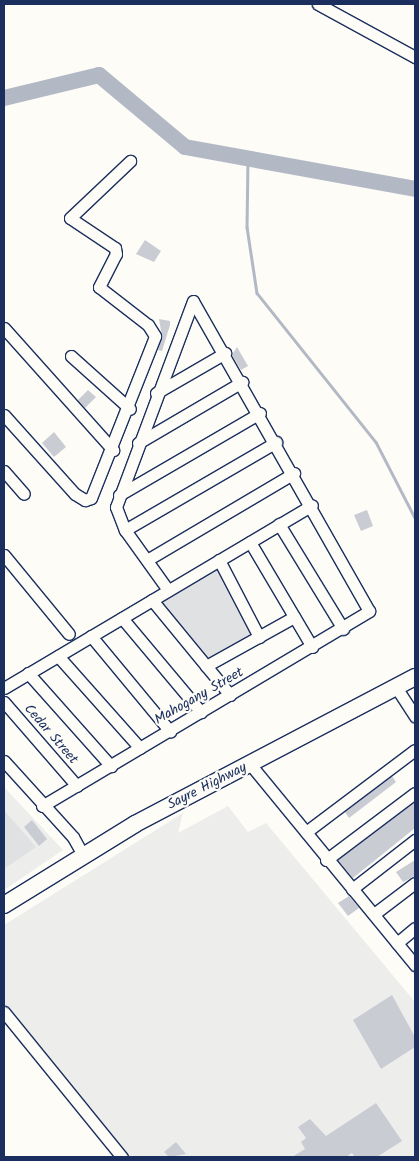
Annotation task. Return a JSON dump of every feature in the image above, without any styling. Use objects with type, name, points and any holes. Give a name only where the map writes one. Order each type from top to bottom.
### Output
[{"type":"highway","name":"Sayre Highway","points":[[4,905],[79,849],[250,764],[415,678]]},
{"type":"street","points":[[318,4],[415,57]]},
{"type":"street","points":[[4,416],[80,499],[93,496],[130,409],[155,336],[148,325],[99,287],[116,254],[114,248],[70,218],[130,161]]},
{"type":"street","points":[[4,688],[312,505],[225,353],[191,301],[119,495],[117,514],[125,530],[168,590]]},
{"type":"street","points":[[4,328],[112,452],[132,460]]},
{"type":"street","points":[[156,393],[225,353]]},
{"type":"street","points":[[71,356],[130,409]]},
{"type":"street","points":[[138,443],[242,382]]},
{"type":"street","points":[[119,495],[260,413]]},
{"type":"street","points":[[125,530],[276,442]]},
{"type":"street","points":[[4,471],[24,494]]},
{"type":"street","points":[[147,560],[294,473]]},
{"type":"street","name":"Mahogany Street","points":[[42,806],[343,629],[369,610],[312,505]]},
{"type":"street","points":[[279,524],[343,629]]},
{"type":"street","points":[[250,542],[312,647]]},
{"type":"street","points":[[4,555],[69,634]]},
{"type":"street","points":[[219,560],[259,637]]},
{"type":"street","points":[[152,600],[230,696]]},
{"type":"street","points":[[206,666],[294,617]]},
{"type":"street","points":[[122,618],[201,712]]},
{"type":"street","points":[[91,636],[170,731]]},
{"type":"street","points":[[58,656],[140,748]]},
{"type":"street","points":[[28,673],[111,766]]},
{"type":"street","points":[[396,688],[415,716]]},
{"type":"street","name":"Cedar Street","points":[[4,702],[76,786]]},
{"type":"street","points":[[306,832],[415,750]]},
{"type":"street","points":[[4,761],[50,815],[68,841],[79,849]]},
{"type":"street","points":[[250,764],[306,832],[326,860],[374,914],[415,965]]},
{"type":"street","points":[[326,860],[415,793]]},
{"type":"street","points":[[352,889],[415,840]]},
{"type":"street","points":[[374,914],[415,883]]},
{"type":"street","points":[[397,942],[415,928]]},
{"type":"street","points":[[4,1012],[122,1157]]},
{"type":"shaded area","points":[[218,566],[253,634],[207,660],[158,601]]},
{"type":"shaded area","points":[[4,787],[63,850],[4,890]]},
{"type":"shaded area","points":[[228,806],[248,832],[266,823],[415,1002],[415,1157],[129,1157],[4,1004],[4,925],[183,813],[178,833]]},
{"type":"shaded area","points":[[4,810],[36,847],[4,869]]},
{"type":"building","points":[[145,240],[161,251],[154,262],[136,254]]},
{"type":"building","points":[[159,319],[170,321],[162,351],[158,350],[162,336]]},
{"type":"building","points":[[237,347],[248,366],[241,370],[232,355]]},
{"type":"building","points":[[88,390],[96,397],[85,408],[78,400]]},
{"type":"building","points":[[54,432],[66,447],[54,457],[42,443]]},
{"type":"building","points":[[367,510],[373,526],[361,531],[354,515]]},
{"type":"building","points":[[392,776],[396,782],[349,818],[345,812]]},
{"type":"building","points":[[415,802],[415,828],[353,878],[338,860]]},
{"type":"building","points":[[32,820],[47,839],[39,846],[24,827]]},
{"type":"building","points":[[415,860],[415,876],[403,882],[396,872]]},
{"type":"building","points":[[349,896],[359,908],[348,916],[338,903]]},
{"type":"building","points":[[392,995],[415,1037],[415,1047],[381,1069],[353,1020]]},
{"type":"building","points":[[376,1103],[402,1141],[377,1157],[355,1157],[352,1153],[346,1157],[292,1157],[305,1149],[301,1142],[306,1138],[298,1127],[310,1119],[326,1136]]},
{"type":"building","points":[[176,1142],[186,1154],[169,1157],[164,1152]]},
{"type":"waterway","points":[[4,98],[99,75],[185,147],[415,189]]},
{"type":"waterway","points":[[248,158],[247,227],[257,293],[376,442],[415,518]]}]
